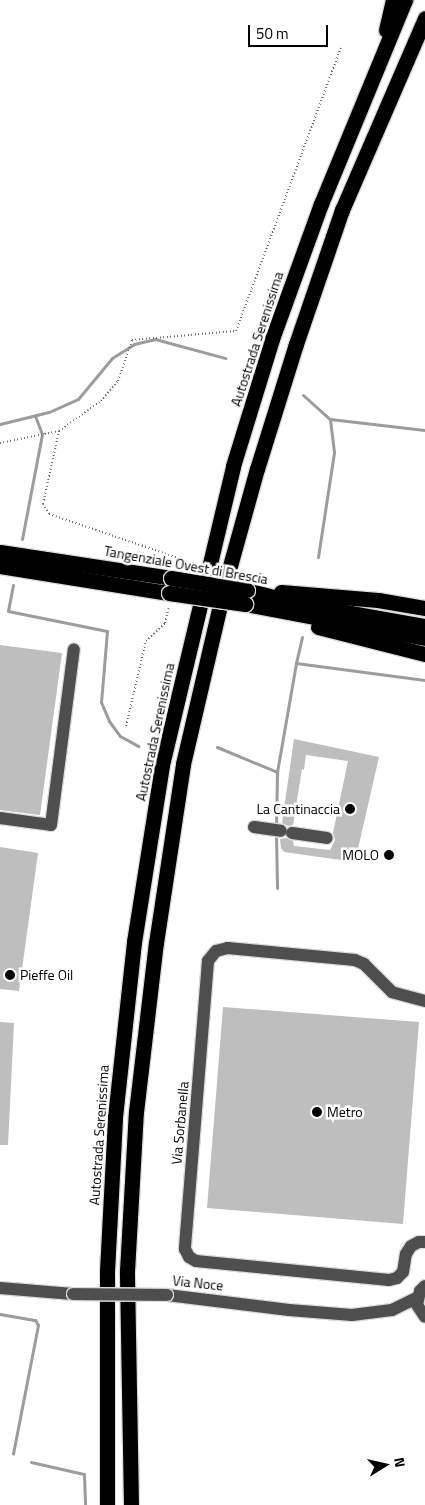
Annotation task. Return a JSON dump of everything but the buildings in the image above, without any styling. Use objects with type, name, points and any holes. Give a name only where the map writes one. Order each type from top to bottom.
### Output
[{"type":"highway","points":[[382,56],[388,12],[393,0]]},
{"type":"highway","name":"Autostrada Serenissima","points":[[107,1505],[107,1271],[115,1117],[134,942],[162,765],[233,466],[272,339],[321,204],[405,0]]},
{"type":"highway","points":[[131,1505],[127,1271],[136,1112],[156,943],[183,764],[228,574],[257,469],[296,344],[342,210],[425,20]]},
{"type":"highway","name":"Tangenziale Ovest di Brescia","points":[[0,552],[250,600],[425,638]]},
{"type":"highway","name":"Tangenziale Ovest di Brescia","points":[[0,566],[170,585]]},
{"type":"highway","points":[[250,600],[378,600],[425,608]]},
{"type":"highway","points":[[250,600],[338,633],[425,654]]},
{"type":"highway","name":"Tangenziale Ovest di Brescia","points":[[250,600],[300,604],[425,626]]},
{"type":"street","points":[[0,818],[52,825],[74,649]]},
{"type":"street","points":[[254,827],[327,838]]},
{"type":"street","name":"Via Sorbanella","points":[[424,999],[404,997],[392,992],[364,964],[355,960],[228,948],[216,951],[208,961],[185,1249],[189,1257],[196,1261],[389,1280],[397,1278],[403,1272],[406,1254],[411,1246],[419,1242],[425,1242]]},
{"type":"street","points":[[417,1298],[425,1286]]},
{"type":"street","name":"Via Noce","points":[[0,1288],[73,1294],[167,1295],[326,1313],[352,1314],[392,1310],[422,1314],[417,1298],[392,1310]]},
{"type":"path","points":[[0,444],[59,431],[101,401],[118,380],[132,340],[236,331],[341,47]]},
{"type":"waterway","points":[[0,424],[49,412],[78,399],[112,358],[134,344],[155,339],[225,358]]},
{"type":"waterway","points":[[303,395],[330,419],[425,430]]},
{"type":"waterway","points":[[22,539],[42,434],[35,416]]},
{"type":"waterway","points":[[318,557],[334,452],[330,419]]},
{"type":"waterway","points":[[13,585],[8,611],[107,631],[101,702],[109,721],[120,736],[138,746]]},
{"type":"waterway","points":[[302,637],[296,663],[425,680]]},
{"type":"waterway","points":[[277,772],[296,663]]},
{"type":"waterway","points":[[217,747],[277,772],[276,827]]},
{"type":"waterway","points":[[276,834],[277,888]]},
{"type":"waterway","points":[[0,1314],[35,1320],[38,1325],[13,1454]]},
{"type":"waterway","points":[[31,1462],[84,1474],[85,1505]]},
{"type":"place","name":"La Cantinaccia","points":[[350,809]]},
{"type":"place","name":"MOLO","points":[[389,855]]},
{"type":"place","name":"Pieffe Oil","points":[[10,975]]},
{"type":"place","name":"Metro","points":[[317,1112]]}]
